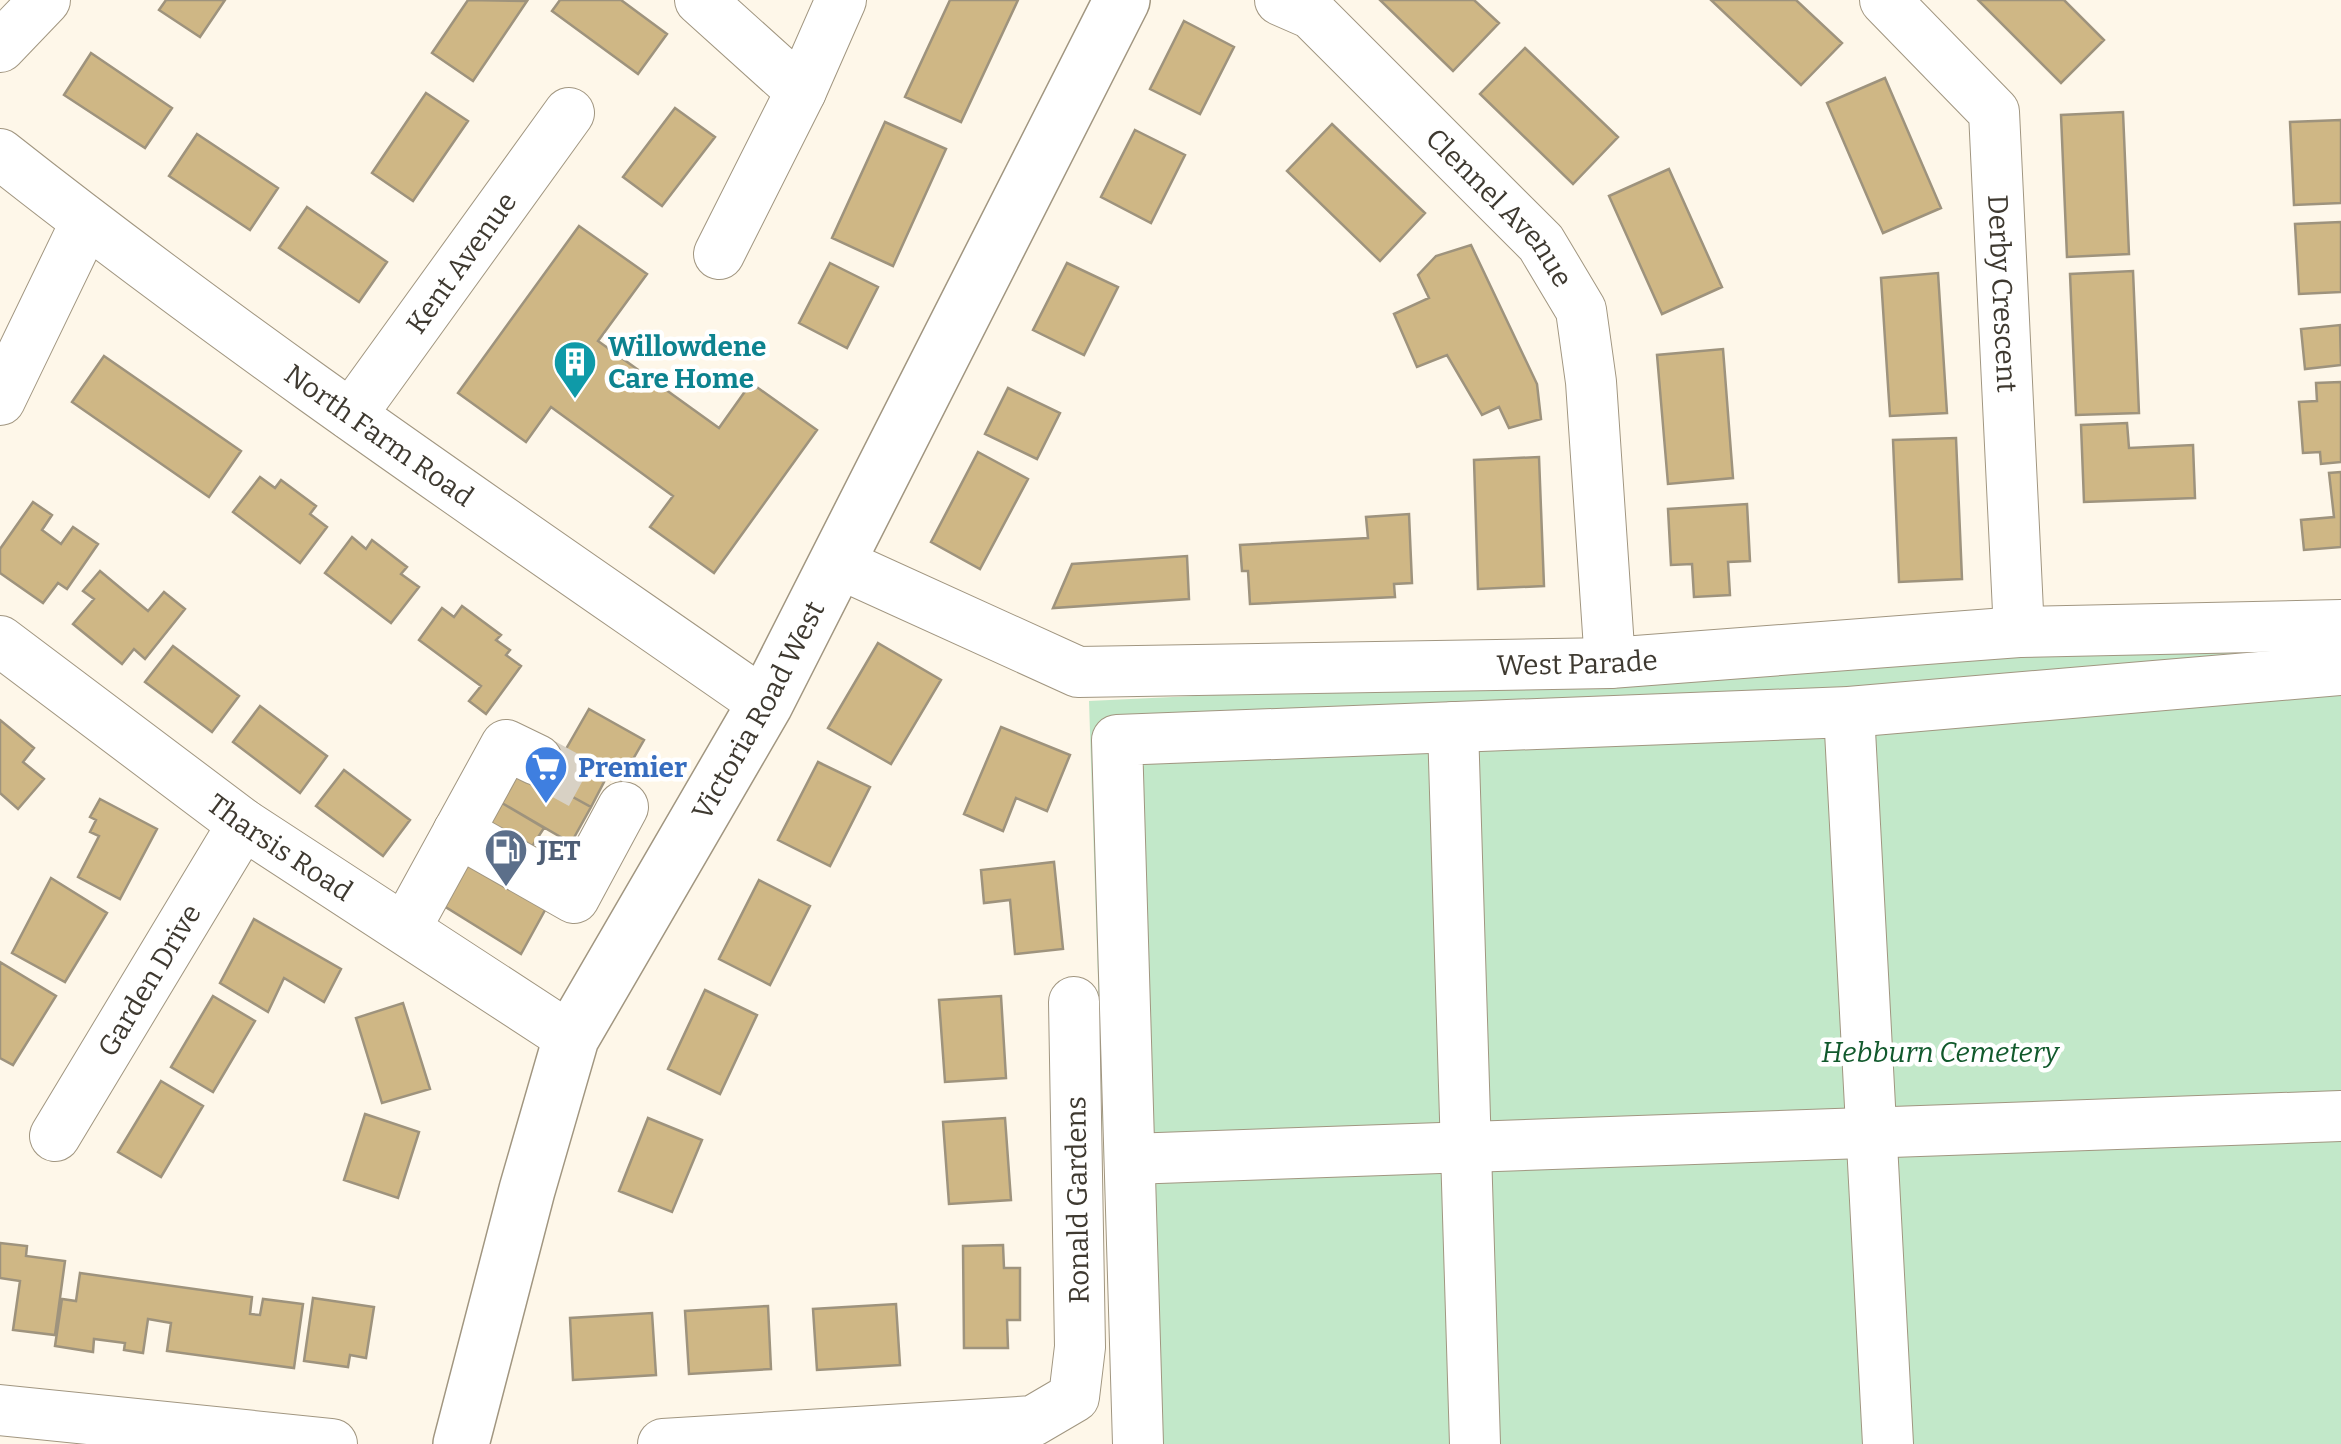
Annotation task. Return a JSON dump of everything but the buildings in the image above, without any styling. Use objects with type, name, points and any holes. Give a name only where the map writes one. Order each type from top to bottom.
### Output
[{"type":"main road","name":"Victoria Road West","points":[[461,1444],[571,1038],[765,704],[1122,0]]},
{"type":"street","points":[[0,47],[45,0]]},
{"type":"street","points":[[700,0],[800,91]]},
{"type":"street","points":[[719,254],[800,91],[840,0]]},
{"type":"street","name":"Derby Crescent","points":[[1885,0],[1994,112],[2019,632]]},
{"type":"street","name":"Clennel Avenue","points":[[1304,5],[1540,244],[1581,310],[1591,382],[1610,663]]},
{"type":"street","name":"Kent Avenue","points":[[351,415],[570,113]]},
{"type":"street","name":"North Farm Road","points":[[0,154],[86,222],[351,415],[765,704]]},
{"type":"street","points":[[0,400],[86,222]]},
{"type":"street","name":"West Parade","points":[[836,562],[1078,672],[1610,663],[2019,632],[2341,624]]},
{"type":"street","name":"Tharsis Road","points":[[0,641],[243,824],[571,1038]]},
{"type":"street","points":[[1138,1444],[1117,740],[1849,712],[2341,670]]},
{"type":"street","points":[[1849,712],[1888,1444]]},
{"type":"street","points":[[1453,727],[1475,1444]]},
{"type":"street","points":[[405,929],[506,745],[537,760]]},
{"type":"street","points":[[458,832],[574,898],[613,802],[679,852]]},
{"type":"street","name":"Garden Drive","points":[[56,1136],[243,824]]},
{"type":"street","name":"Ronald Gardens","points":[[663,1444],[1033,1421],[1074,1397],[1080,1348],[1074,1002]]},
{"type":"street","points":[[1130,1159],[2341,1116]]},
{"type":"street","points":[[0,1410],[332,1444]]},
{"type":"green space","name":"Hebburn Cemetery","points":[[2341,641],[2341,1444],[1113,1444],[1089,701]]},
{"type":"tunnel","points":[[537,760],[603,796]]},
{"type":"place","name":"Willowdene Care Home","points":[[575,400]]},
{"type":"place","name":"Premier","points":[[546,805]]},
{"type":"place","name":"JET","points":[[506,888]]}]
